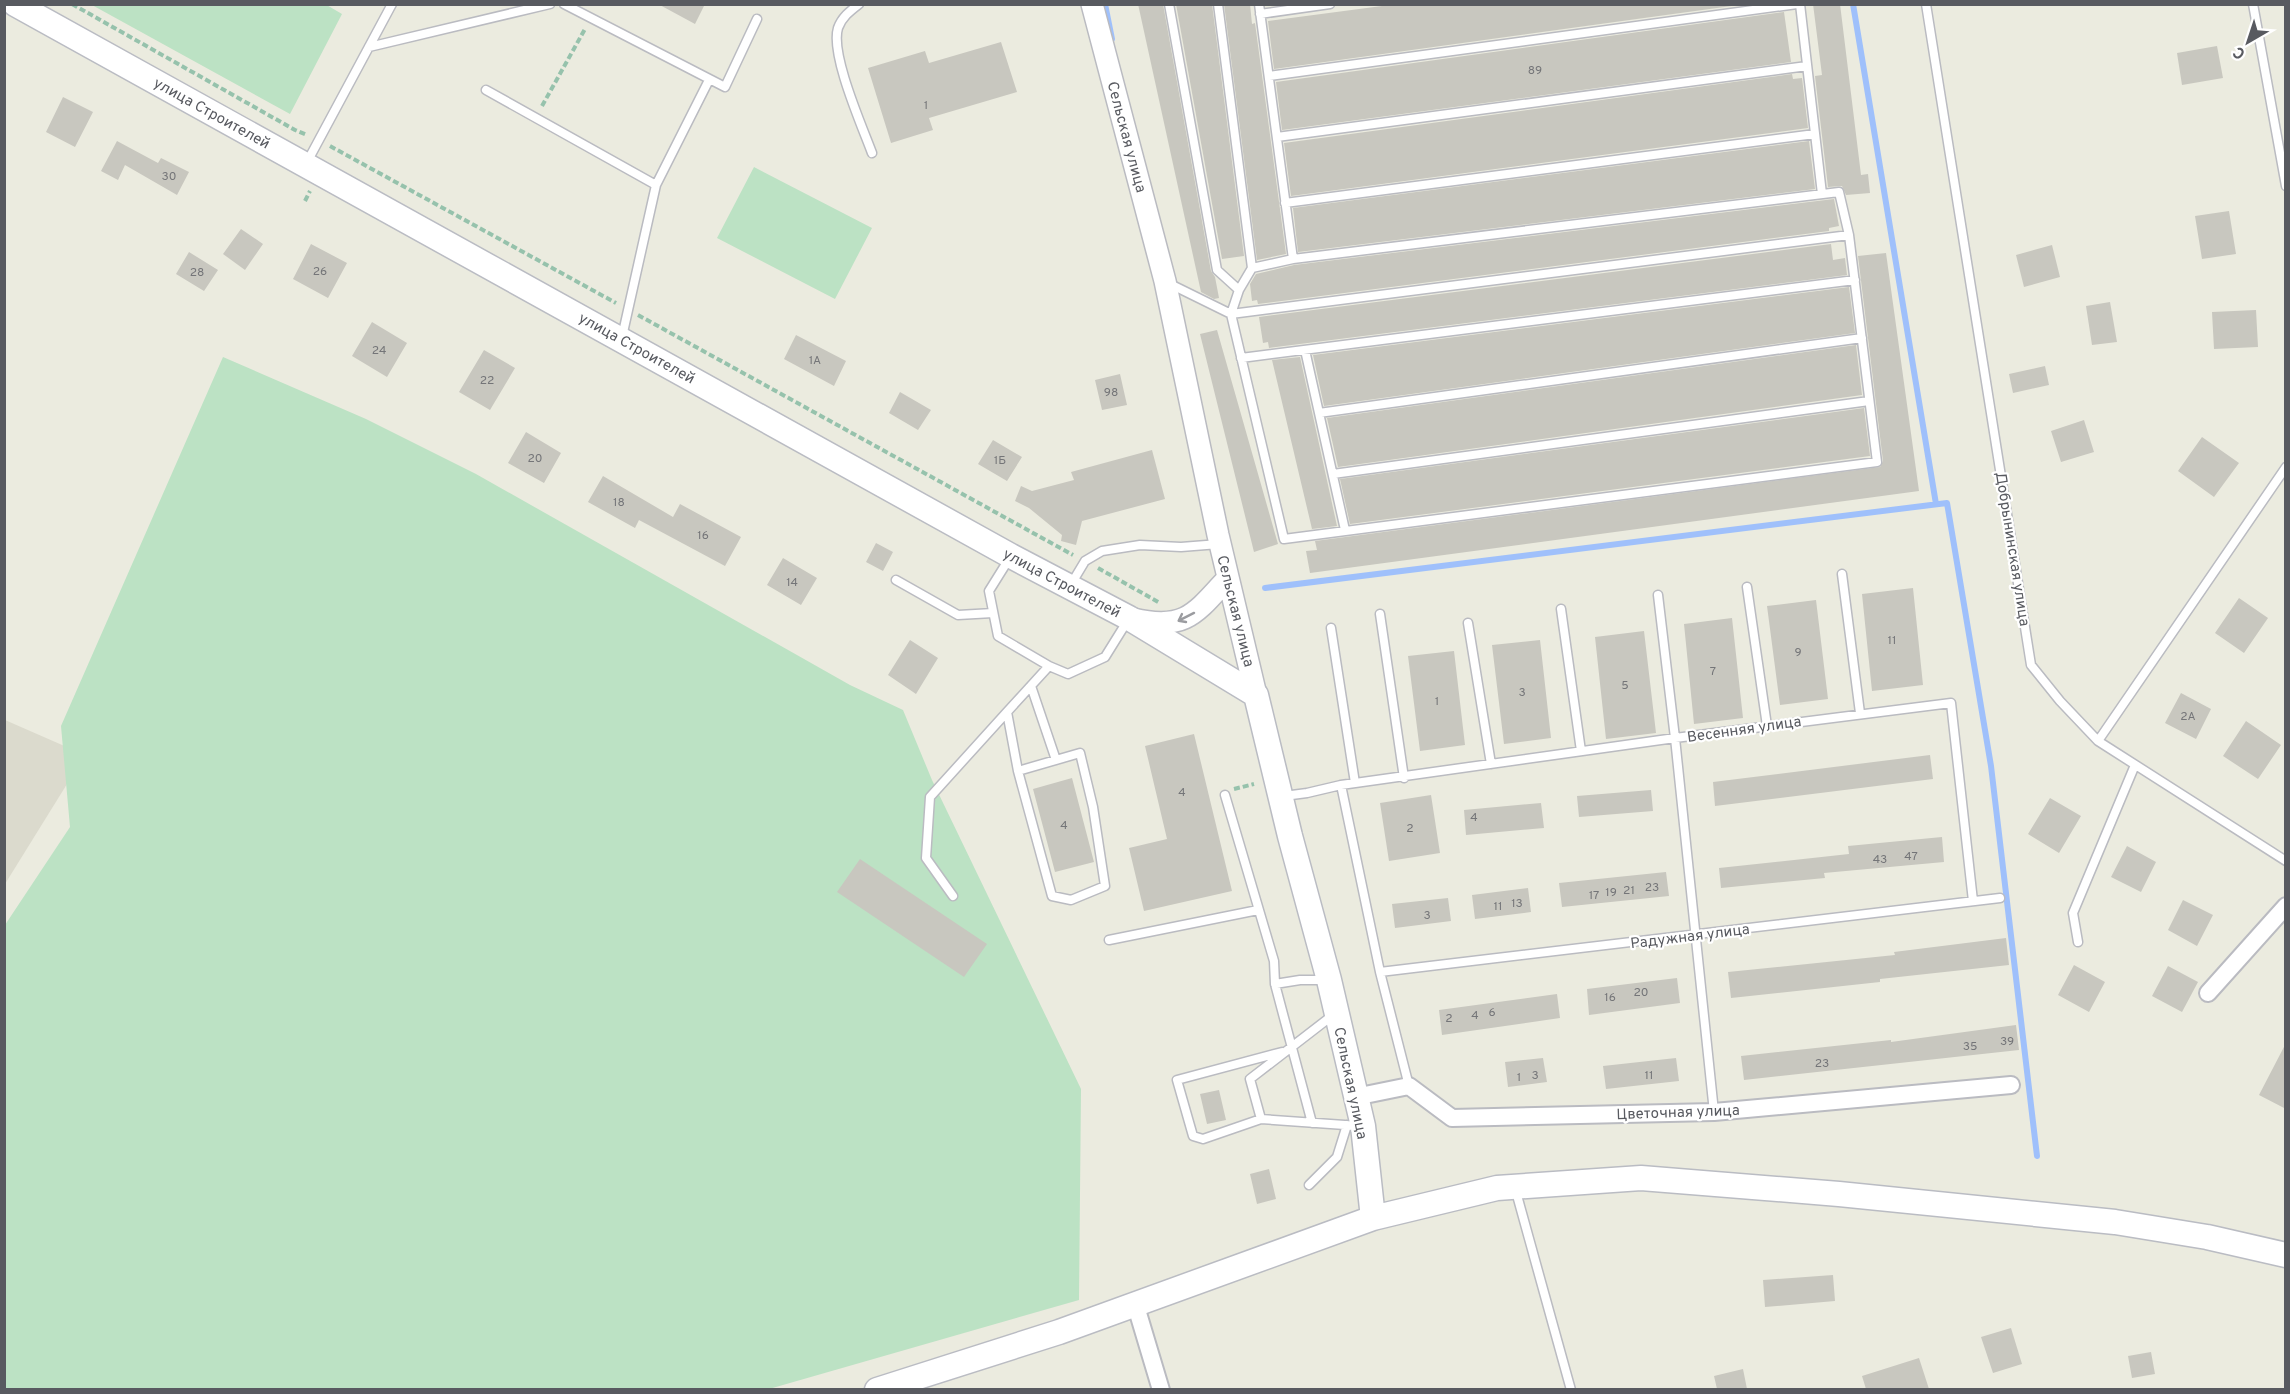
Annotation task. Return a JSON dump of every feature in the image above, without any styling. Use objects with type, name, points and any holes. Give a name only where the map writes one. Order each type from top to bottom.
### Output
[{"type":"main road","name":"улица Строителей","points":[[15,4],[40,10],[313,168],[1011,556],[1129,618],[1256,695]]},
{"type":"main road","name":"Сельская улица","points":[[1256,695],[1329,980],[1355,1097],[1355,1126],[1373,1218]]},
{"type":"main road","points":[[877,1389],[1059,1332],[1373,1218],[1497,1188],[1641,1178],[1839,1194],[2115,1222],[2206,1237],[2286,1255]]},
{"type":"street","name":"Сельская улица","points":[[1092,4],[1165,281],[1220,544],[1256,695]]},
{"type":"street","points":[[1129,618],[1154,624],[1175,623],[1194,614],[1228,578]]},
{"type":"street","points":[[2208,993],[2286,906]]},
{"type":"street","name":"Цветочная улица","points":[[1409,1086],[1452,1118],[1714,1112],[2011,1085]]},
{"type":"street","points":[[1355,1097],[1409,1086]]},
{"type":"street","points":[[1135,1303],[1161,1389]]},
{"type":"lane","points":[[313,168],[319,140],[392,4]]},
{"type":"lane","points":[[369,47],[550,4]]},
{"type":"lane","points":[[564,4],[725,87],[757,19]]},
{"type":"lane","points":[[859,4],[848,12],[838,30],[837,54],[872,153]]},
{"type":"lane","points":[[1168,4],[1217,270],[1239,291]]},
{"type":"lane","points":[[1218,4],[1252,268],[1239,291],[1231,314],[1284,539],[1877,462],[1849,235],[1839,192],[1293,259],[1252,268]]},
{"type":"lane","points":[[1293,259],[1260,9],[1330,4]]},
{"type":"lane","points":[[1269,76],[1799,4],[1822,194]]},
{"type":"lane","name":"Добрынинская улица","points":[[1926,4],[2031,665],[2060,701],[2098,741],[2286,861]]},
{"type":"lane","points":[[2253,4],[2286,186]]},
{"type":"lane","points":[[1277,137],[1807,66]]},
{"type":"lane","points":[[622,340],[656,185],[709,80]]},
{"type":"lane","points":[[486,90],[656,185]]},
{"type":"lane","points":[[1285,203],[1815,134]]},
{"type":"lane","points":[[1165,281],[1231,314],[1849,235]]},
{"type":"lane","points":[[1241,358],[1855,279]]},
{"type":"lane","points":[[1319,413],[1862,338]]},
{"type":"lane","points":[[1305,350],[1345,530]]},
{"type":"lane","points":[[1333,474],[1869,401]]},
{"type":"lane","points":[[2098,741],[2286,467]]},
{"type":"lane","points":[[1070,587],[1084,561],[1102,551],[1140,545],[1181,547],[1220,544]]},
{"type":"lane","points":[[1011,556],[989,591],[998,636],[1049,666],[1068,674],[1105,657],[1129,618]]},
{"type":"lane","points":[[1842,574],[1860,713]]},
{"type":"lane","points":[[896,580],[958,615],[993,613]]},
{"type":"lane","points":[[1747,587],[1767,726]]},
{"type":"lane","points":[[1658,595],[1714,1112]]},
{"type":"lane","points":[[1561,609],[1581,751]]},
{"type":"lane","points":[[1380,614],[1404,778]]},
{"type":"lane","points":[[1468,623],[1491,764]]},
{"type":"lane","points":[[1331,628],[1355,783]]},
{"type":"lane","points":[[953,896],[926,858],[930,797],[1049,666]]},
{"type":"lane","points":[[1031,686],[1056,760]]},
{"type":"lane","name":"Весенняя улица","points":[[1281,796],[1341,785],[1404,778],[1675,738],[1860,713],[1951,704],[1973,902]]},
{"type":"lane","points":[[1007,712],[1018,771],[1052,896],[1071,900],[1105,886],[1093,807],[1080,753],[1018,771]]},
{"type":"lane","points":[[2078,942],[2073,913],[2135,765]]},
{"type":"lane","points":[[1341,785],[1380,972],[1409,1086]]},
{"type":"lane","points":[[1226,793],[1274,961],[1275,984],[1290,1048],[1312,1123]]},
{"type":"lane","name":"Радужная улица","points":[[1380,972],[2000,898]]},
{"type":"lane","points":[[1109,940],[1258,910]]},
{"type":"lane","points":[[1275,984],[1300,980],[1329,980]]},
{"type":"lane","points":[[1261,1119],[1250,1079],[1336,1013]]},
{"type":"lane","points":[[1290,1048],[1177,1080],[1193,1136],[1203,1138],[1261,1119],[1355,1126],[1337,1157],[1310,1185]]},
{"type":"lane","points":[[1514,1187],[1571,1389]]},
{"type":"path","points":[[72,4],[295,130],[319,140],[1160,603]]},
{"type":"path","points":[[535,117],[591,19]]},
{"type":"path","points":[[305,201],[313,168],[331,147],[335,138]]},
{"type":"path","points":[[1226,793],[1254,784]]},
{"type":"shaded area","points":[[5,720],[85,755],[5,884]]},
{"type":"green space","points":[[325,4],[342,14],[290,114],[92,5]]},
{"type":"green space","points":[[754,167],[872,228],[835,299],[717,238]]},
{"type":"green space","points":[[223,357],[366,419],[476,474],[850,685],[903,710],[932,780],[1081,1089],[1079,1300],[769,1389],[5,1390],[5,925],[70,827],[61,726]]},
{"type":"building","points":[[658,4],[705,4],[695,24]]},
{"type":"building","points":[[1138,4],[1163,4],[1211,271],[1215,277],[1219,298],[1214,299],[1201,292]]},
{"type":"building","points":[[1176,4],[1212,4],[1244,256],[1222,259]]},
{"type":"building","points":[[1224,4],[1250,4],[1252,24],[1255,23],[1286,254],[1257,260]]},
{"type":"building","points":[[1397,4],[1746,4],[1274,69],[1268,21]]},
{"type":"building","points":[[1813,4],[1840,4],[1861,175],[1868,174],[1870,193],[1846,195],[1842,186],[1828,187],[1815,76],[1822,75]]},
{"type":"building","points":[[1784,12],[1791,62],[1282,130],[1276,82]]},
{"type":"building","points":[[1001,42],[1017,92],[929,118],[933,130],[891,143],[868,68],[925,51],[929,63]]},
{"type":"building","points":[[2217,46],[2223,78],[2182,85],[2177,53]]},
{"type":"building","points":[[1792,74],[1793,79],[1802,78],[1808,128],[1291,196],[1284,143]]},
{"type":"building","points":[[63,97],[93,112],[75,147],[46,132]]},
{"type":"building","points":[[117,141],[158,163],[161,158],[189,172],[177,195],[125,165],[118,180],[101,171]]},
{"type":"building","points":[[1809,141],[1815,189],[1298,252],[1293,208]]},
{"type":"building","points":[[1834,199],[1839,226],[1829,228],[1829,231],[1258,304],[1257,300],[1252,301],[1250,284],[1256,274],[1294,265]]},
{"type":"building","points":[[2229,211],[2236,254],[2202,259],[2195,216]]},
{"type":"building","points":[[241,229],[263,244],[245,270],[223,254]]},
{"type":"building","points":[[311,244],[347,263],[328,298],[293,279]]},
{"type":"building","points":[[1831,244],[1833,260],[1845,258],[1847,275],[1269,348],[1268,342],[1263,343],[1259,317]]},
{"type":"building","points":[[2052,245],[2060,277],[2024,287],[2016,255]]},
{"type":"building","points":[[189,252],[218,270],[204,291],[176,274]]},
{"type":"building","points":[[1886,253],[1919,491],[1310,573],[1306,551],[1317,550],[1315,541],[1880,467],[1883,461],[1858,256]]},
{"type":"building","points":[[1849,287],[1855,333],[1324,406],[1313,355]]},
{"type":"building","points":[[2110,302],[2117,342],[2092,345],[2086,306]]},
{"type":"building","points":[[2256,310],[2258,347],[2214,349],[2212,312]]},
{"type":"building","points":[[372,322],[407,343],[387,377],[352,356]]},
{"type":"building","points":[[1217,330],[1278,544],[1254,552],[1200,334]]},
{"type":"building","points":[[796,335],[846,361],[834,386],[784,359]]},
{"type":"building","points":[[1856,345],[1862,395],[1338,467],[1327,418]]},
{"type":"building","points":[[484,350],[515,368],[490,410],[459,392]]},
{"type":"building","points":[[1300,357],[1337,526],[1312,529],[1272,360]]},
{"type":"building","points":[[2045,366],[2049,385],[2013,393],[2009,374]]},
{"type":"building","points":[[1120,374],[1127,405],[1102,410],[1095,380]]},
{"type":"building","points":[[900,392],[931,410],[918,430],[889,413]]},
{"type":"building","points":[[1864,408],[1870,456],[1350,524],[1340,479]]},
{"type":"building","points":[[2084,420],[2094,452],[2061,462],[2051,431]]},
{"type":"building","points":[[526,432],[561,453],[544,483],[508,463]]},
{"type":"building","points":[[2202,437],[2239,463],[2214,497],[2178,471]]},
{"type":"building","points":[[993,440],[1022,457],[1007,481],[978,464]]},
{"type":"building","points":[[1152,450],[1165,499],[1082,521],[1076,545],[1061,541],[1062,535],[1029,508],[1015,501],[1021,486],[1032,491],[1074,480],[1071,472]]},
{"type":"building","points":[[603,476],[673,517],[680,504],[741,537],[725,566],[639,520],[635,528],[588,502]]},
{"type":"building","points":[[876,543],[893,552],[883,571],[866,562]]},
{"type":"building","points":[[783,558],[817,578],[801,605],[767,585]]},
{"type":"building","points":[[1913,588],[1923,685],[1872,691],[1862,594]]},
{"type":"building","points":[[2239,598],[2268,618],[2244,653],[2215,633]]},
{"type":"building","points":[[1816,600],[1828,699],[1780,705],[1767,606]]},
{"type":"building","points":[[1732,618],[1743,718],[1694,724],[1684,624]]},
{"type":"building","points":[[1644,631],[1656,733],[1606,739],[1595,637]]},
{"type":"building","points":[[910,640],[938,658],[916,694],[888,675]]},
{"type":"building","points":[[1540,640],[1551,738],[1504,744],[1492,645]]},
{"type":"building","points":[[1454,651],[1465,745],[1420,751],[1408,656]]},
{"type":"building","points":[[2181,693],[2211,709],[2196,739],[2165,723]]},
{"type":"building","points":[[2246,721],[2281,745],[2258,779],[2223,756]]},
{"type":"building","points":[[1194,734],[1232,891],[1144,911],[1129,848],[1167,839],[1145,746]]},
{"type":"building","points":[[1930,755],[1933,779],[1715,806],[1713,782]]},
{"type":"building","points":[[1072,778],[1094,862],[1055,872],[1033,789]]},
{"type":"building","points":[[1651,790],[1653,811],[1579,817],[1577,796]]},
{"type":"building","points":[[1431,795],[1440,853],[1389,861],[1380,803]]},
{"type":"building","points":[[2050,798],[2081,816],[2059,853],[2028,834]]},
{"type":"building","points":[[1541,803],[1544,828],[1466,835],[1464,810]]},
{"type":"building","points":[[1942,837],[1944,862],[1824,873],[1825,878],[1721,888],[1719,868],[1849,854],[1848,846]]},
{"type":"building","points":[[2127,846],[2156,862],[2141,892],[2111,877]]},
{"type":"building","points":[[860,859],[987,944],[964,977],[837,892]]},
{"type":"building","points":[[1666,872],[1669,896],[1562,907],[1559,883]]},
{"type":"building","points":[[1528,888],[1531,912],[1475,919],[1472,895]]},
{"type":"building","points":[[1448,898],[1451,921],[1395,928],[1392,904]]},
{"type":"building","points":[[2183,900],[2213,915],[2197,946],[2168,930]]},
{"type":"building","points":[[2006,938],[2009,965],[1731,998],[1728,972],[1895,955],[1894,952]]},
{"type":"building","points":[[2074,965],[2105,982],[2089,1012],[2058,995]]},
{"type":"building","points":[[2168,966],[2198,982],[2182,1012],[2152,996]]},
{"type":"building","points":[[1677,978],[1680,1003],[1589,1015],[1587,989]]},
{"type":"building","points":[[1557,994],[1560,1018],[1442,1035],[1439,1010]]},
{"type":"building","points":[[2016,1025],[2019,1050],[1744,1080],[1741,1056],[1891,1040],[1891,1042]]},
{"type":"building","points":[[2286,1043],[2286,1109],[2259,1095]]},
{"type":"building","points":[[1543,1058],[1547,1082],[1508,1087],[1505,1062]]},
{"type":"building","points":[[1676,1058],[1679,1081],[1606,1089],[1603,1066]]},
{"type":"building","points":[[1219,1090],[1226,1120],[1207,1124],[1200,1094]]},
{"type":"building","points":[[1269,1169],[1276,1199],[1257,1204],[1250,1174]]},
{"type":"building","points":[[1833,1275],[1835,1301],[1765,1307],[1763,1280]]},
{"type":"building","points":[[2011,1328],[2022,1364],[1993,1373],[1981,1337]]},
{"type":"building","points":[[2151,1352],[2155,1374],[2132,1378],[2128,1356]]},
{"type":"building","points":[[1919,1358],[1929,1389],[1866,1389],[1862,1376]]},
{"type":"building","points":[[1743,1369],[1747,1389],[1717,1389],[1714,1376]]},
{"type":"waterway","points":[[1105,4],[1112,39]]},
{"type":"waterway","points":[[1853,4],[1936,504]]},
{"type":"waterway","points":[[1265,588],[1947,503],[1991,766],[2037,1156]]}]
